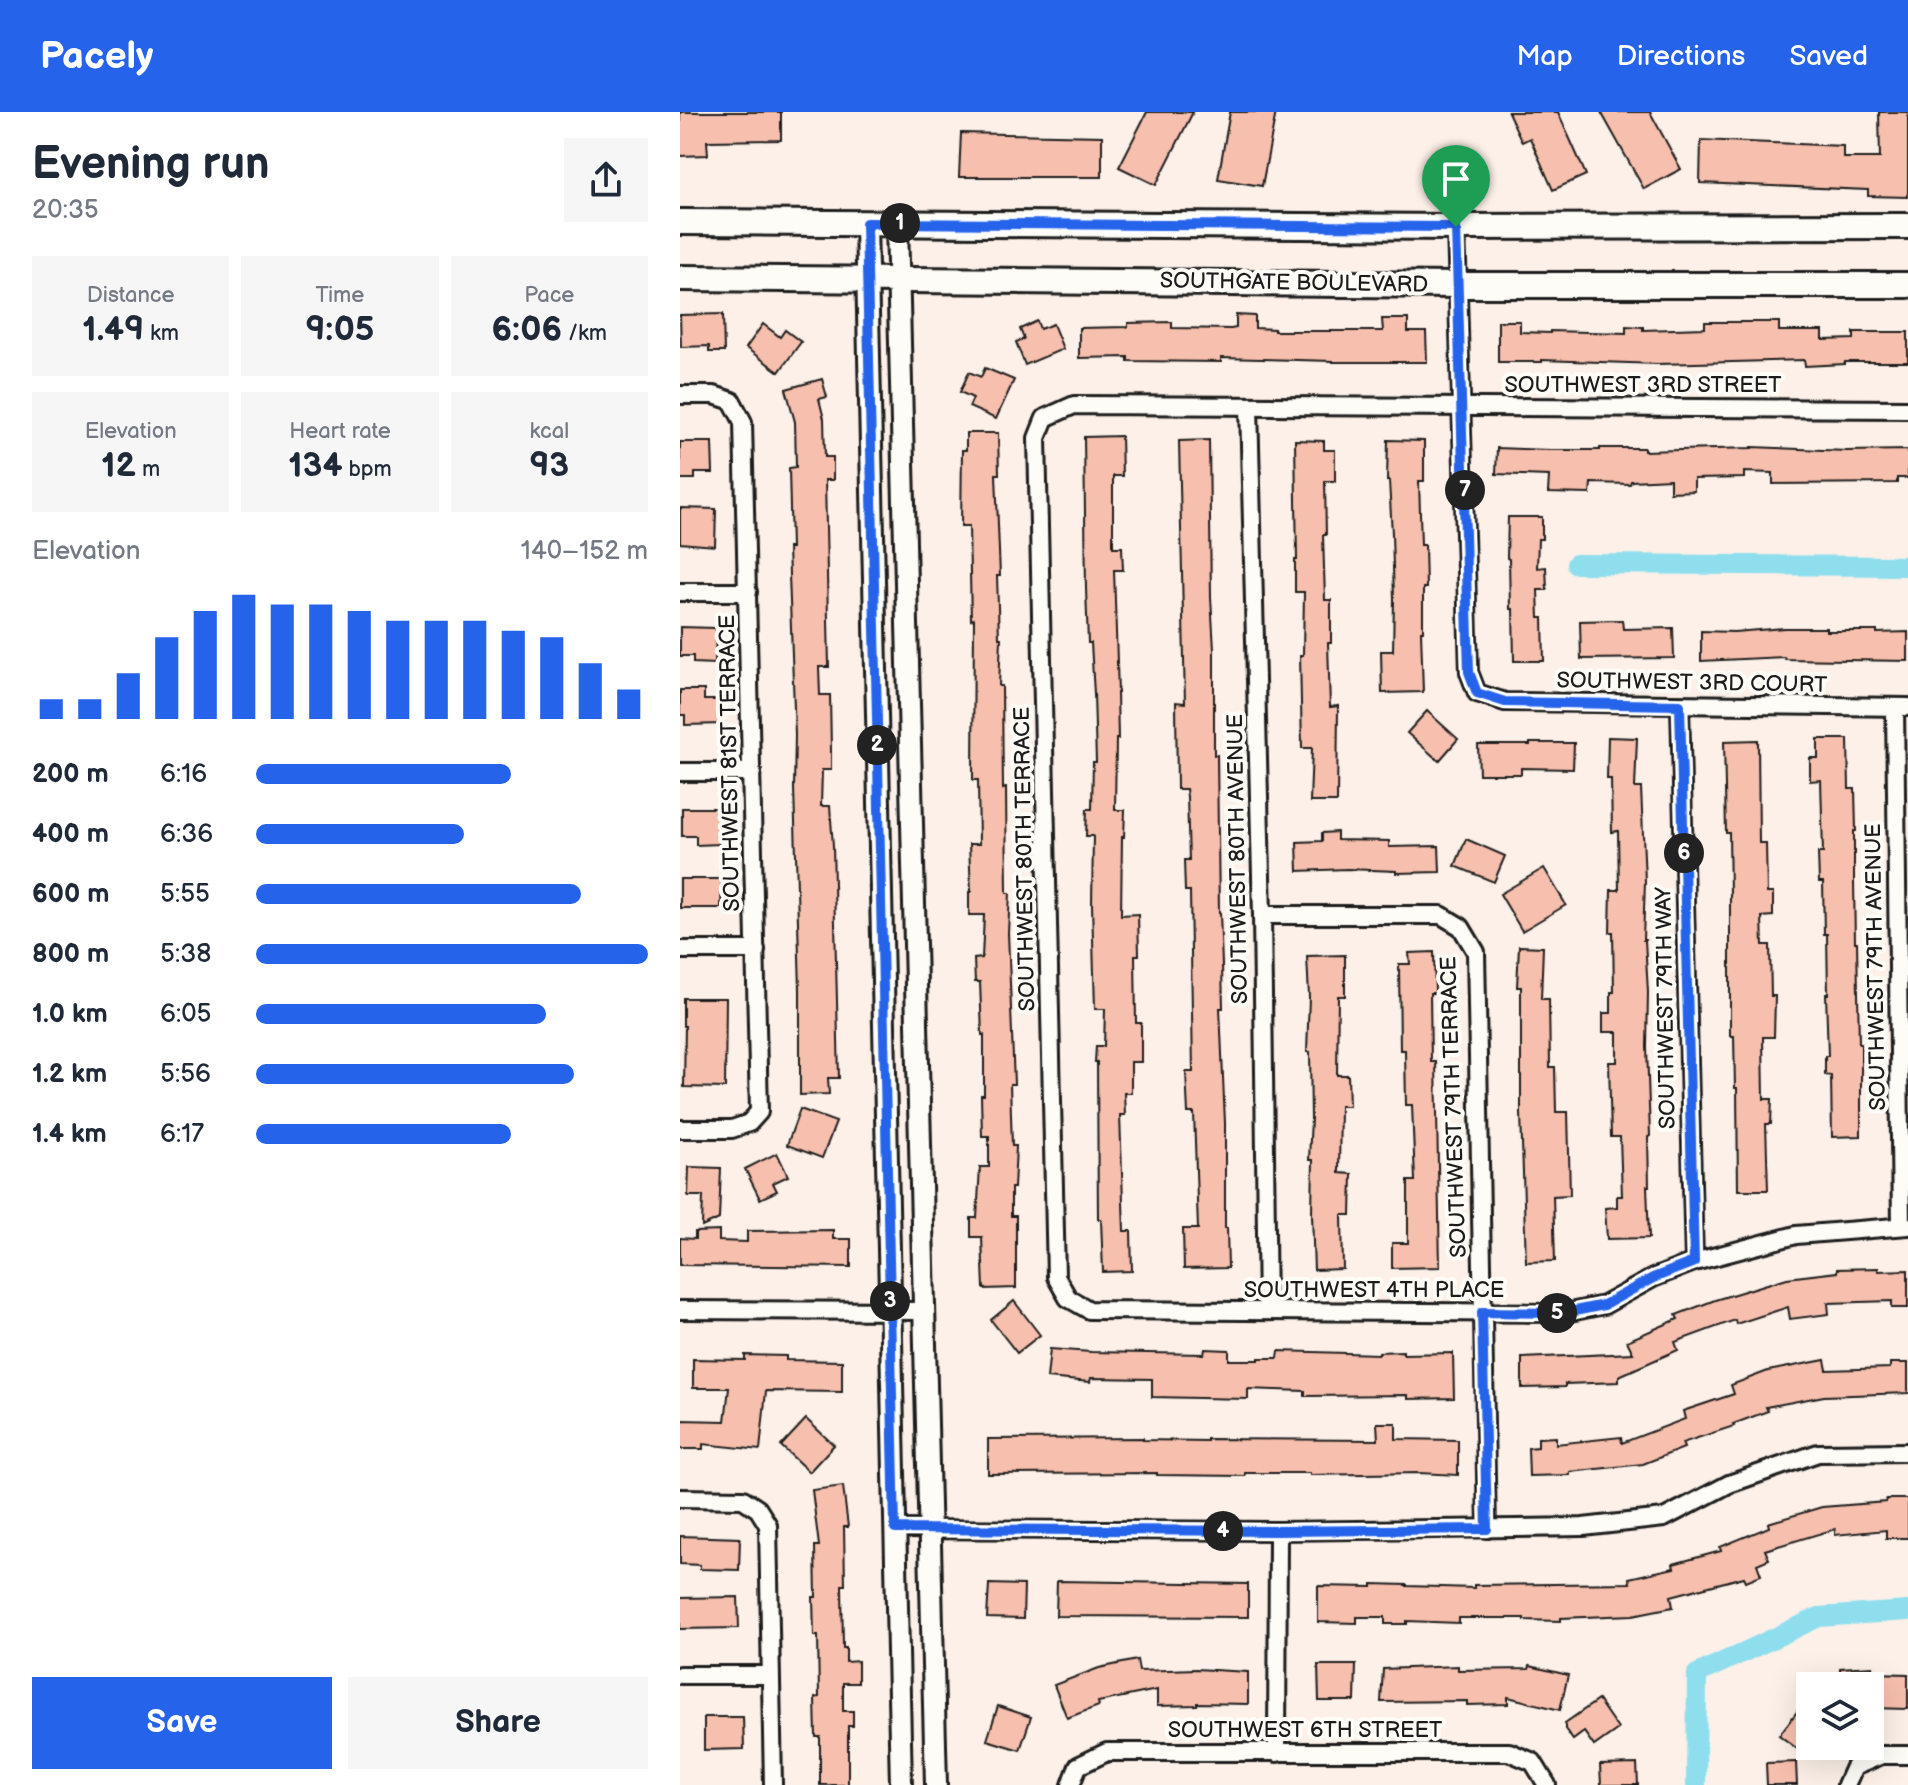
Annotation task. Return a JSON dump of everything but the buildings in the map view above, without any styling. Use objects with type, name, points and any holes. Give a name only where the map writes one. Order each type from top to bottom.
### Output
[{"type":"main road","points":[[680,222],[1456,227],[1908,226]]},
{"type":"main road","name":"SOUTHGATE BOULEVARD","points":[[680,278],[1458,285],[1908,285]]},
{"type":"street","points":[[866,223],[901,1785]]},
{"type":"street","points":[[897,223],[936,1785]]},
{"type":"street","points":[[1456,227],[1463,407]]},
{"type":"street","name":"SOUTHWEST 81ST TERRACE","points":[[680,395],[714,395],[732,401],[743,422],[759,1112],[749,1123],[732,1129],[680,1129]]},
{"type":"street","name":"SOUTHWEST 3RD STREET","points":[[1045,418],[1074,405],[1908,409]]},
{"type":"street","name":"SOUTHWEST 80TH AVENUE","points":[[1249,406],[1262,915],[1267,1311]]},
{"type":"street","name":"SOUTHWEST 3RD COURT","points":[[1463,407],[1469,672],[1477,693],[1505,702],[1902,707]]},
{"type":"street","name":"SOUTHWEST 80TH TERRACE","points":[[1045,418],[1037,438],[1056,1277],[1068,1298]]},
{"type":"street","points":[[680,592],[748,592]]},
{"type":"street","name":"SOUTHWEST 79TH WAY","points":[[1680,705],[1694,1262]]},
{"type":"street","name":"SOUTHWEST 79TH AVENUE","points":[[1902,707],[1905,1226]]},
{"type":"street","points":[[680,772],[752,772]]},
{"type":"street","name":"SOUTHWEST 79TH TERRACE","points":[[1262,915],[1441,915],[1461,927],[1476,952],[1487,1529]]},
{"type":"street","points":[[680,950],[756,950]]},
{"type":"street","name":"SOUTHWEST 4TH PLACE","points":[[1068,1298],[1089,1310],[1565,1313],[1604,1305],[1653,1278],[1694,1262],[1796,1235],[1905,1226]]},
{"type":"street","points":[[680,1310],[926,1311]]},
{"type":"street","points":[[895,1529],[1278,1531],[1583,1527],[1664,1518],[1729,1484],[1818,1453],[1908,1452]]},
{"type":"street","points":[[680,1498],[743,1499],[758,1509],[768,1525],[773,1785]]},
{"type":"street","points":[[1277,1753],[1278,1531]]},
{"type":"street","points":[[680,1675],[770,1675]]},
{"type":"street","name":"SOUTHWEST 6TH STREET","points":[[1071,1785],[1078,1766],[1107,1752],[1509,1752],[1533,1762],[1547,1785]]},
{"type":"street","points":[[1846,1785],[1854,1767],[1882,1755],[1908,1755]]},
{"type":"waterway","points":[[1576,564],[1908,566]]},
{"type":"waterway","points":[[1696,1785],[1697,1674],[1819,1617],[1908,1611]]},
{"type":"route","points":[[866,223],[1456,227],[1469,672],[1477,693],[1505,702],[1680,705],[1694,1262],[1653,1278],[1604,1305],[1565,1313],[1482,1312],[1487,1529],[895,1529],[866,223]]}]
